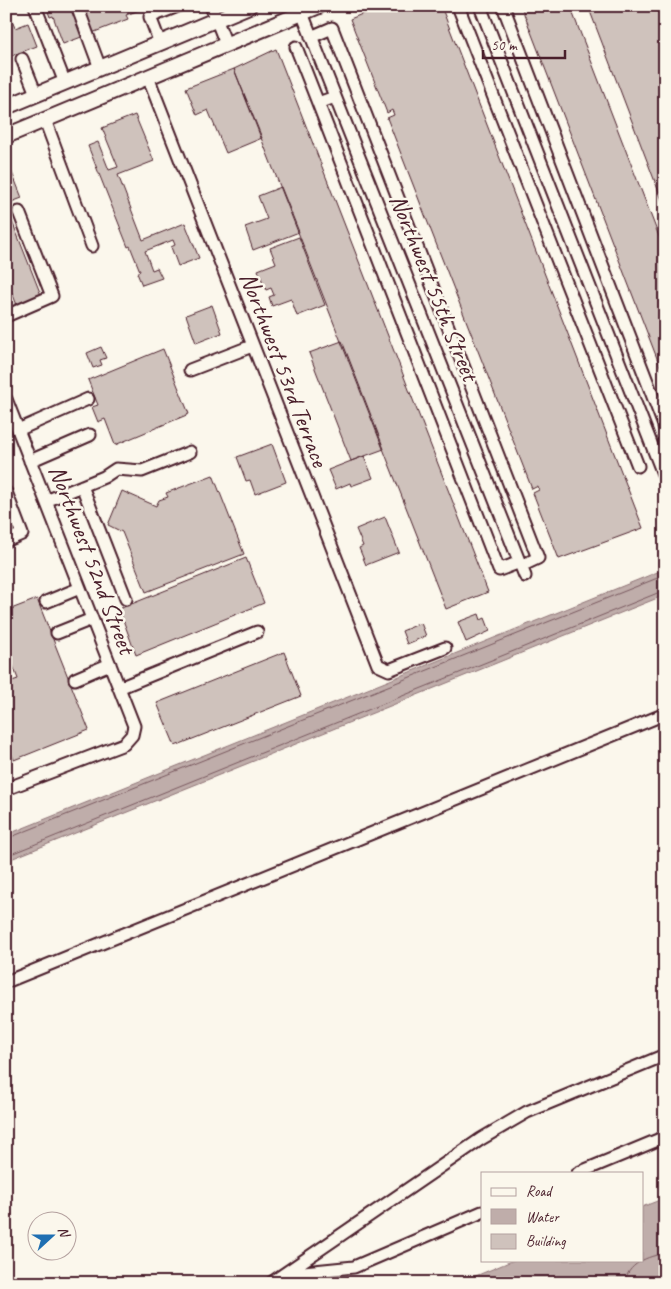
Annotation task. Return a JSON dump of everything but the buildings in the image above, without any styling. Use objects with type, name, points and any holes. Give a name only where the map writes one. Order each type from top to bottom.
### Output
[{"type":"main road","points":[[7,106],[248,6]]},
{"type":"main road","points":[[6,136],[319,6]]},
{"type":"street","points":[[34,6],[65,82]]},
{"type":"street","points":[[78,6],[100,68]]},
{"type":"street","points":[[160,43],[150,18],[178,6]]},
{"type":"street","points":[[211,6],[226,44]]},
{"type":"street","points":[[458,6],[638,466]]},
{"type":"street","points":[[480,6],[665,479]]},
{"type":"street","points":[[504,6],[665,428]]},
{"type":"street","name":"Northwest 55th Street","points":[[302,13],[522,568]]},
{"type":"street","points":[[296,47],[498,570],[522,568],[538,558],[332,28],[311,37]]},
{"type":"street","points":[[22,59],[36,94]]},
{"type":"street","name":"Northwest 53rd Terrace","points":[[148,77],[378,665],[389,670],[445,648]]},
{"type":"street","points":[[318,103],[335,97]]},
{"type":"street","points":[[45,120],[92,246]]},
{"type":"street","points":[[6,316],[52,296],[19,212]]},
{"type":"street","points":[[190,370],[252,346]]},
{"type":"street","name":"Northwest 52nd Street","points":[[6,399],[134,726],[132,735],[124,744],[6,789]]},
{"type":"street","points":[[18,430],[88,399]]},
{"type":"street","points":[[30,461],[90,436]]},
{"type":"street","points":[[46,501],[104,477],[116,469],[142,470],[190,452]]},
{"type":"street","points":[[82,486],[126,599]]},
{"type":"street","points":[[6,492],[22,534],[6,541]]},
{"type":"street","points":[[46,602],[80,588]]},
{"type":"street","points":[[57,633],[92,619]]},
{"type":"street","points":[[119,688],[257,632]]},
{"type":"street","points":[[75,679],[110,664]]},
{"type":"street","points":[[6,982],[665,714]]},
{"type":"street","points":[[271,1283],[482,1139],[527,1112],[665,1055]]},
{"type":"street","points":[[580,1172],[665,1137]]},
{"type":"street","points":[[284,1274],[354,1266],[481,1212]]},
{"type":"water","points":[[665,569],[665,595],[6,861],[6,835]]},
{"type":"water","points":[[665,1198],[665,1272],[639,1283],[459,1283],[509,1262],[644,1262],[644,1206]]}]
